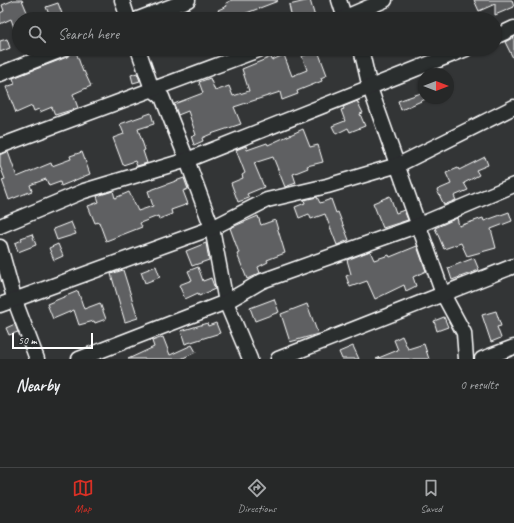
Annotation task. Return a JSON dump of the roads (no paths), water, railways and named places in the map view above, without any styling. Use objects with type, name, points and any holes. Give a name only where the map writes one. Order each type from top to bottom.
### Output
[{"type":"street","points":[[122,0],[126,12]]},
{"type":"street","points":[[156,12],[188,0]]},
{"type":"street","points":[[338,0],[342,12]]},
{"type":"street","points":[[359,12],[385,0]]},
{"type":"street","points":[[502,34],[514,28]]},
{"type":"street","points":[[0,74],[46,56]]},
{"type":"street","points":[[140,56],[152,89],[162,97],[188,160],[212,228],[226,302],[250,359]]},
{"type":"street","points":[[0,146],[242,56]]},
{"type":"street","points":[[363,56],[370,88],[443,294],[464,333],[466,359]]},
{"type":"street","points":[[0,226],[84,191],[188,160],[449,56]]},
{"type":"street","points":[[0,305],[15,301],[212,228],[267,200],[327,186],[398,165],[514,107]]},
{"type":"street","points":[[79,359],[226,302],[262,281],[419,225],[514,185]]},
{"type":"street","points":[[0,247],[15,301],[37,359]]},
{"type":"street","points":[[278,359],[514,266]]},
{"type":"street","points":[[482,359],[514,347]]}]
